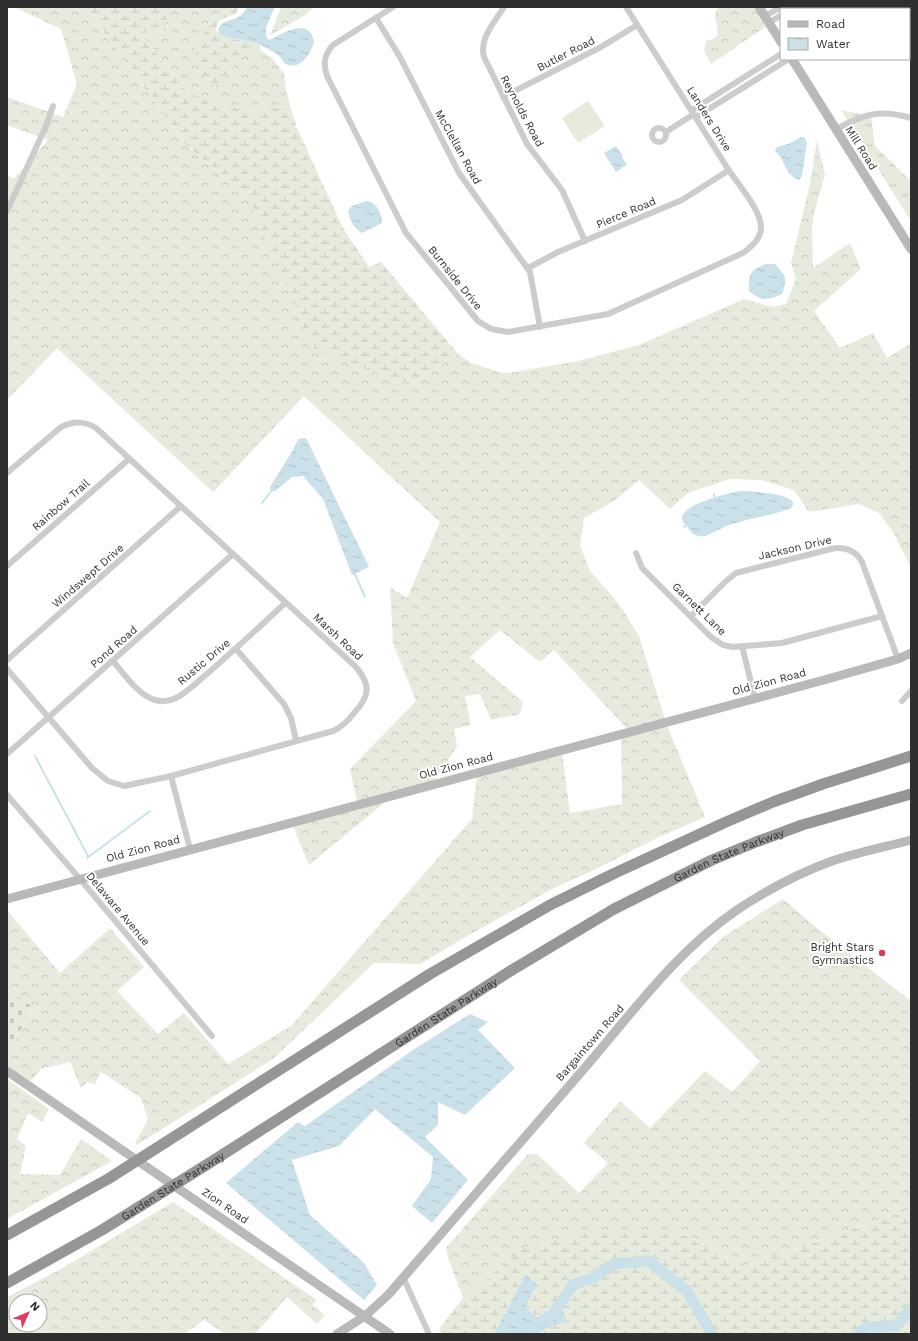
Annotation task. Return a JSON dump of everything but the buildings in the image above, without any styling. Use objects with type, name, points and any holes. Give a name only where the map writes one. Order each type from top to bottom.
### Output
[{"type":"highway","points":[[7,1235],[108,1179],[430,974],[550,905],[615,873],[733,819],[823,784],[911,756]]},
{"type":"highway","name":"Garden State Parkway","points":[[7,1283],[102,1230],[512,970],[614,909],[712,860],[756,842],[802,825],[911,794]]},
{"type":"street","name":"Burnside Drive","points":[[393,7],[333,45],[328,51],[325,59],[327,76],[401,223],[414,243],[481,324],[491,329],[506,332],[608,314],[743,252],[755,243]]},
{"type":"street","name":"Reynolds Road","points":[[504,7],[485,39],[482,52],[527,144],[562,190],[585,241]]},
{"type":"street","name":"Landers Drive","points":[[626,7],[729,170],[758,213],[761,227],[755,243]]},
{"type":"street","points":[[759,7],[780,40]]},
{"type":"street","points":[[767,20],[781,7]]},
{"type":"street","points":[[767,20],[780,15]]},
{"type":"street","name":"McClellan Road","points":[[376,18],[400,57],[459,173],[528,268],[531,276],[540,326]]},
{"type":"street","name":"Butler Road","points":[[503,97],[596,50],[637,25]]},
{"type":"street","points":[[666,132],[780,55]]},
{"type":"street","points":[[694,114],[788,60]]},
{"type":"street","name":"Mill Road","points":[[791,60],[911,249]]},
{"type":"street","points":[[7,211],[46,126],[53,106]]},
{"type":"street","points":[[836,129],[859,118],[875,114],[890,113],[911,118]]},
{"type":"street","name":"Pierce Road","points":[[528,268],[558,252],[682,200],[729,170]]},
{"type":"street","name":"Marsh Road","points":[[7,473],[56,430],[68,424],[76,423],[83,423],[96,428],[356,667],[365,680],[367,688],[364,701],[342,726],[332,731],[171,776],[124,786],[108,781],[92,768],[7,669]]},
{"type":"street","name":"Rainbow Trail","points":[[7,566],[128,459]]},
{"type":"street","name":"Windswept Drive","points":[[7,660],[181,506]]},
{"type":"street","name":"Jackson Drive","points":[[691,616],[724,582],[736,573],[840,548],[853,552],[861,560],[898,659]]},
{"type":"street","name":"Garnett Lane","points":[[636,553],[642,568],[711,637],[720,643],[733,647],[789,642],[882,616]]},
{"type":"street","name":"Pond Road","points":[[7,754],[234,554]]},
{"type":"street","name":"Rustic Drive","points":[[112,661],[138,690],[147,697],[165,701],[176,698],[188,690],[236,649],[285,603]]},
{"type":"street","points":[[742,646],[756,699]]},
{"type":"street","points":[[236,649],[284,704],[290,718],[296,740]]},
{"type":"street","name":"Old Zion Road","points":[[7,899],[756,699],[898,659],[911,653]]},
{"type":"street","points":[[902,701],[911,691]]},
{"type":"street","points":[[171,776],[190,849]]},
{"type":"street","name":"Delaware Avenue","points":[[7,795],[212,1036]]},
{"type":"street","name":"Bargaintown Road","points":[[337,1334],[365,1316],[382,1301],[661,979],[700,940],[752,900],[803,873],[833,861],[911,840]]},
{"type":"street","name":"Zion Road","points":[[7,1072],[390,1334]]},
{"type":"street","points":[[403,1277],[429,1334]]},
{"type":"green space","points":[[14,7],[86,7],[187,146],[247,196],[315,349],[409,385],[458,354],[471,363],[499,372],[509,373],[578,361],[639,345],[744,299],[773,307],[786,304],[796,278],[791,263],[810,184],[817,140],[825,175],[814,213],[812,228],[813,268],[850,243],[861,269],[814,311],[840,348],[873,333],[887,358],[911,343],[911,568],[893,532],[879,513],[859,504],[809,512],[794,490],[761,480],[730,479],[688,493],[670,509],[639,480],[614,501],[584,518],[580,545],[590,571],[619,604],[639,636],[666,723],[705,817],[657,838],[596,869],[554,888],[420,964],[374,963],[273,1059],[137,1145],[135,1143],[148,1120],[141,1098],[101,1072],[95,1084],[87,1082],[81,1088],[70,1062],[41,1069],[30,1082],[7,1066],[7,1052],[34,1009],[7,990],[7,910],[60,973],[110,928],[144,967],[117,991],[158,1034],[184,1013],[228,1064],[291,1026],[472,819],[477,774],[562,752],[570,813],[622,804],[621,736],[631,733],[554,650],[540,662],[500,630],[470,657],[523,702],[520,714],[491,720],[480,694],[465,696],[471,725],[454,729],[457,746],[432,785],[391,797],[309,865],[292,824],[358,806],[350,769],[416,701],[393,643],[390,587],[407,598],[440,522],[304,396],[213,492],[57,348],[7,400],[7,175],[14,179],[48,140],[7,125],[7,97],[63,117],[77,84],[61,29]]},
{"type":"green space","points":[[86,7],[165,7],[168,31],[140,33],[188,93],[249,112],[290,106],[297,128],[343,228],[369,267],[381,262],[458,354],[409,385],[315,350],[247,196],[187,146]]},
{"type":"green space","points":[[165,7],[217,7],[195,49],[230,70],[246,52],[260,50],[272,58],[284,73],[290,106],[249,112],[188,93],[140,33],[168,31]]},
{"type":"green space","points":[[217,7],[239,7],[236,14],[220,20],[215,30],[232,39],[260,45],[260,50],[246,52],[214,87],[201,73],[195,49]]},
{"type":"green space","points":[[281,7],[315,7],[305,15],[271,35]]},
{"type":"green space","points":[[718,7],[755,7],[767,26],[711,64],[704,51],[706,41],[715,38],[718,32],[715,16]]},
{"type":"green space","points":[[588,101],[605,126],[578,143],[562,118]]},
{"type":"green space","points":[[841,110],[871,116],[875,146],[911,181],[911,221]]},
{"type":"green space","points":[[783,899],[823,933],[911,1001],[911,1209],[747,1266],[682,1234],[524,1248],[463,1298],[448,1258],[446,1248],[528,1154],[537,1154],[579,1193],[608,1163],[584,1143],[620,1101],[650,1128],[705,1071],[732,1092],[760,1061],[679,980],[723,937]]},
{"type":"green space","points":[[7,990],[34,1008],[7,1052]]},
{"type":"green space","points":[[7,1079],[49,1109],[42,1122],[28,1113],[17,1139],[26,1146],[20,1174],[60,1175],[81,1139],[112,1161],[7,1219]]},
{"type":"green space","points":[[173,1202],[317,1300],[312,1305],[325,1315],[317,1324],[287,1297],[255,1334],[225,1334],[204,1320],[184,1334],[7,1334],[8,1296],[8,1333],[48,1333],[48,1293],[15,1293],[61,1269]]},
{"type":"green space","points":[[911,1209],[911,1334],[540,1334],[541,1331],[567,1321],[563,1311],[537,1317],[525,1307],[526,1274],[494,1334],[441,1334],[439,1329],[463,1298],[524,1248],[591,1231],[682,1234],[747,1266]]},
{"type":"water","points":[[247,7],[275,7],[266,31],[267,38],[269,40],[288,31],[301,28],[307,29],[314,42],[308,56],[300,63],[291,66],[284,63],[280,57],[262,46],[220,34],[218,29],[224,22],[235,19],[243,13]]},
{"type":"water","points":[[801,137],[805,138],[807,143],[802,176],[799,180],[790,174],[775,150],[777,147],[788,144]]},
{"type":"water","points":[[616,146],[627,165],[616,172],[604,153]]},
{"type":"water","points":[[366,201],[373,203],[378,209],[382,223],[362,233],[352,224],[348,211],[352,206]]},
{"type":"water","points":[[765,264],[775,264],[785,278],[782,294],[768,299],[758,297],[749,291],[749,280],[751,274],[753,271]]},
{"type":"water","points":[[306,438],[369,567],[352,575],[323,499],[303,476],[292,477],[275,491],[271,491],[270,487],[293,450],[298,439]]},
{"type":"water","points":[[740,491],[761,492],[781,496],[793,502],[792,507],[776,513],[731,524],[704,536],[694,534],[685,524],[682,518],[685,512],[692,507],[713,498]]},
{"type":"water","points":[[470,1014],[488,1022],[478,1030],[515,1068],[465,1115],[438,1102],[438,1125],[425,1137],[468,1180],[432,1223],[412,1206],[431,1179],[433,1157],[375,1109],[339,1146],[292,1160],[310,1215],[364,1263],[377,1285],[364,1300],[226,1183],[298,1122],[305,1126],[413,1050]]},
{"type":"water","points":[[526,1274],[537,1285],[525,1307],[537,1317],[563,1311],[567,1321],[541,1331],[540,1334],[494,1334]]},
{"type":"waterway","points":[[262,503],[272,490]]},
{"type":"waterway","points":[[714,494],[715,498]]},
{"type":"waterway","points":[[354,572],[365,597]]},
{"type":"waterway","points":[[35,756],[88,856]]},
{"type":"waterway","points":[[87,858],[150,811]]},
{"type":"waterway","points":[[529,1334],[534,1325],[552,1315],[574,1284],[593,1278],[614,1264],[649,1261],[687,1291],[712,1334]]},
{"type":"waterway","points":[[859,1334],[866,1327],[896,1326],[911,1309]]},
{"type":"place","name":"Bright Stars Gymnastics","points":[[882,953]]}]
